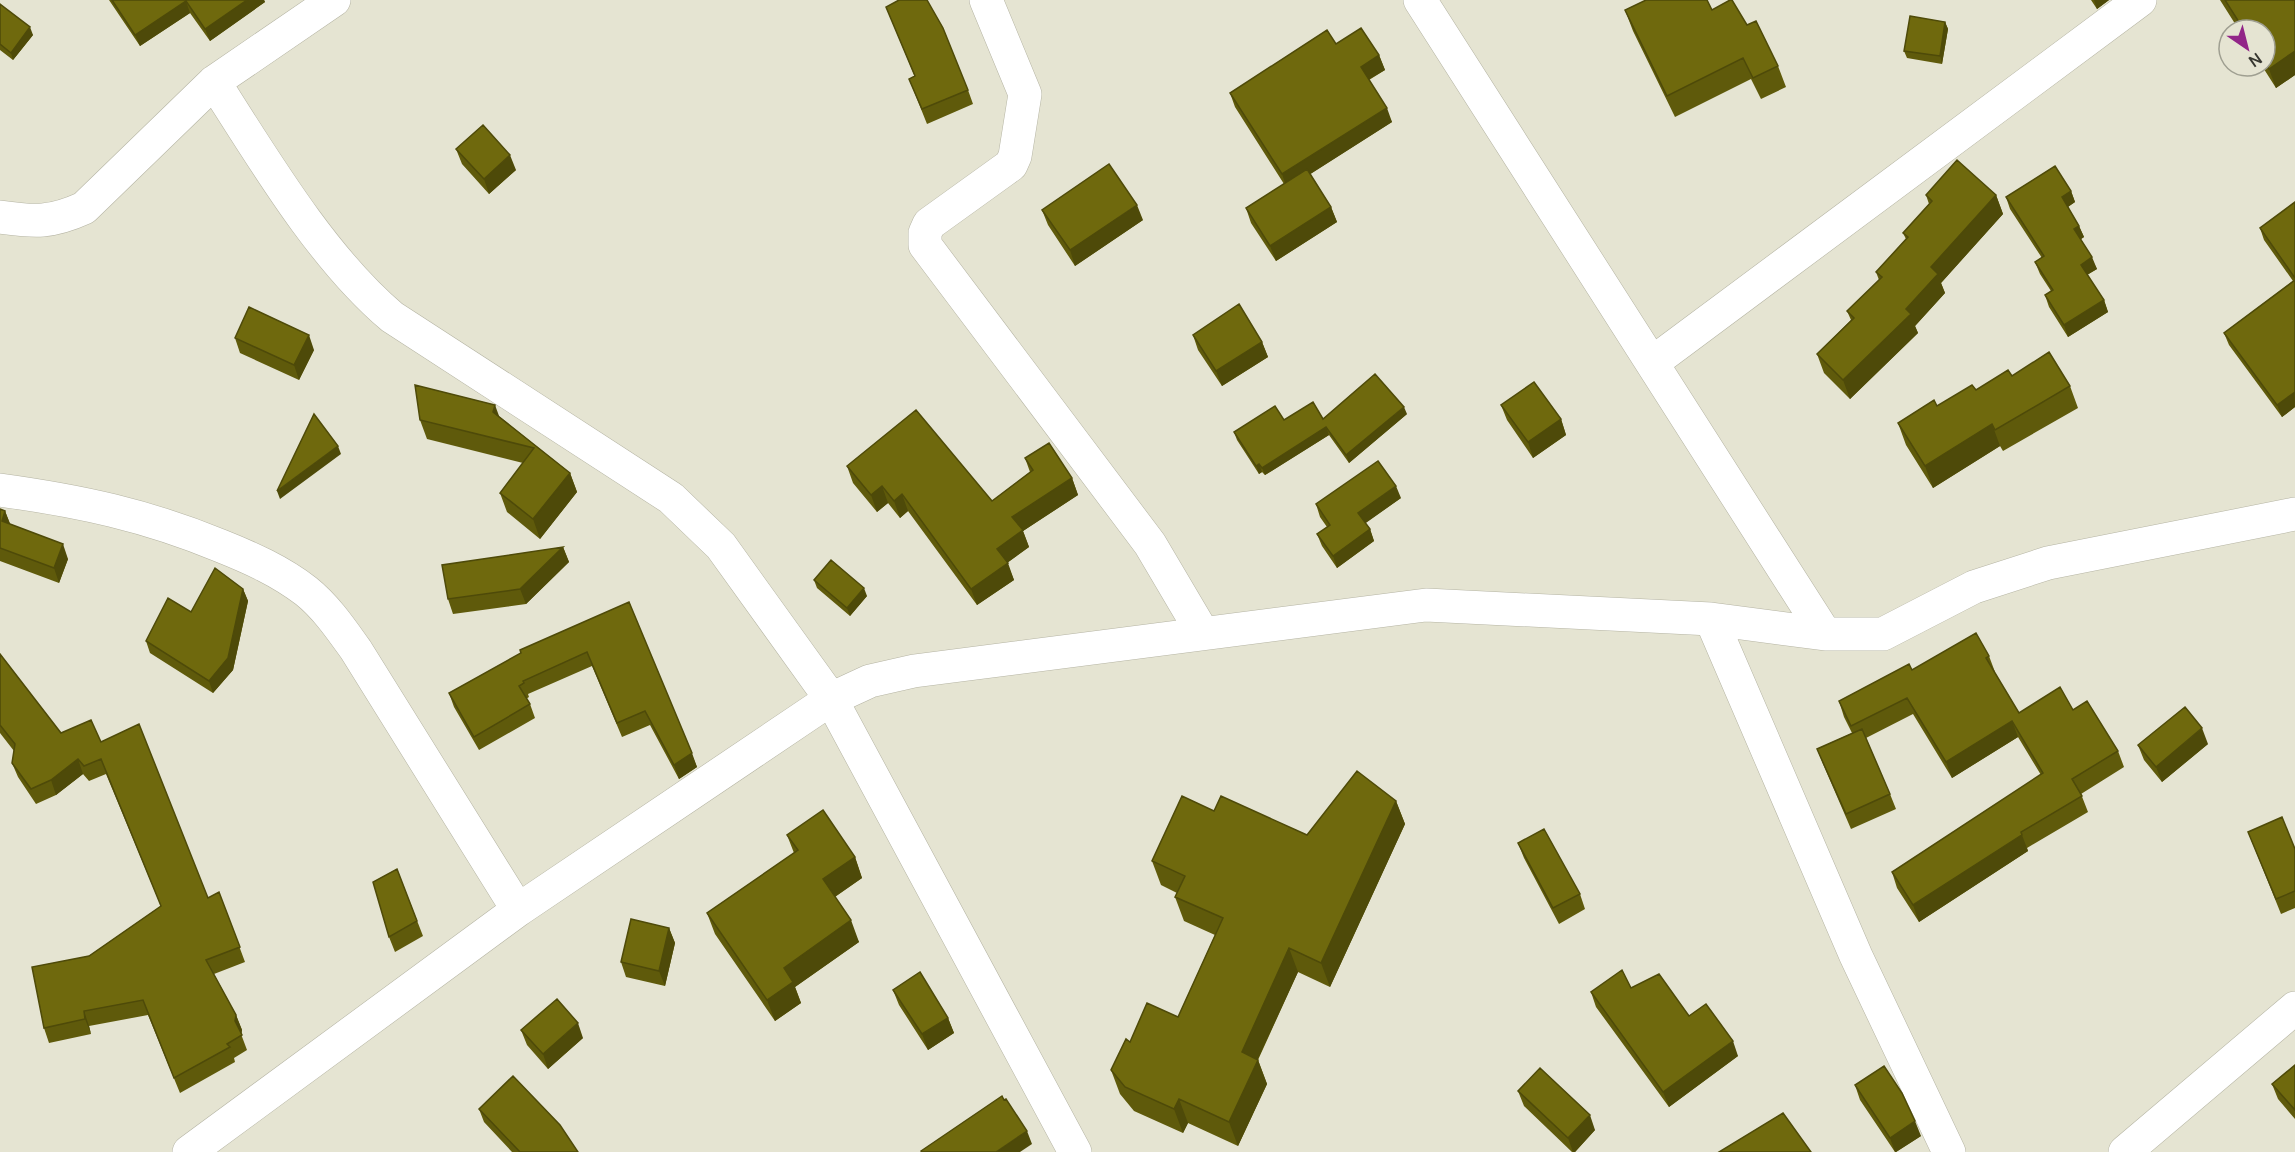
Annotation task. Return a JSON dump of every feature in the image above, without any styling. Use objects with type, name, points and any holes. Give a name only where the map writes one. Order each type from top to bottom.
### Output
[{"type":"street","points":[[0,217],[34,222],[59,219],[84,208],[214,82],[334,0]]},
{"type":"street","points":[[986,0],[1025,94],[1015,156],[1011,165],[928,224],[925,233],[926,245],[1150,544],[1202,632]]},
{"type":"street","points":[[1420,0],[1825,634]]},
{"type":"street","points":[[1652,363],[2140,0]]},
{"type":"street","points":[[214,82],[263,159],[344,270],[367,296],[392,317],[670,498],[699,522],[721,546],[831,699],[1075,1152]]},
{"type":"street","points":[[0,490],[111,508],[175,527],[274,569],[307,592],[331,615],[356,650],[518,910]]},
{"type":"street","points":[[189,1152],[518,910],[831,699],[870,681],[895,674],[1202,632],[1426,605],[1711,619],[1825,634],[1883,634],[1974,587],[2020,570],[2295,514]]},
{"type":"street","points":[[1711,619],[1856,956],[1949,1152]]},
{"type":"street","points":[[2125,1152],[2295,1008]]},
{"type":"building","points":[[112,0],[247,0],[205,29],[186,1],[135,35]]},
{"type":"building","points":[[899,0],[927,0],[943,28],[968,90],[922,109],[909,79],[915,76],[886,7]]},
{"type":"building","points":[[1646,0],[1707,0],[1712,10],[1732,0],[1747,25],[1756,21],[1778,66],[1753,78],[1743,58],[1667,96],[1625,10]]},
{"type":"building","points":[[2225,0],[2295,0],[2295,51],[2277,63],[2277,18],[2236,18]]},
{"type":"building","points":[[0,4],[30,27],[11,53],[0,44]]},
{"type":"building","points":[[1910,16],[1945,22],[1940,56],[1904,51]]},
{"type":"building","points":[[1361,28],[1379,55],[1361,67],[1387,108],[1282,174],[1230,93],[1327,30],[1336,44]]},
{"type":"building","points":[[483,125],[510,155],[484,179],[456,149]]},
{"type":"building","points":[[1957,160],[1996,195],[1931,267],[1938,274],[1906,309],[1911,314],[1843,380],[1817,354],[1854,318],[1847,311],[1882,277],[1876,272],[1908,237],[1903,233],[1932,201],[1926,195]]},
{"type":"building","points":[[1109,164],[1137,205],[1070,250],[1042,210]]},
{"type":"building","points":[[2055,166],[2071,191],[2062,197],[2079,226],[2074,229],[2092,257],[2081,265],[2104,300],[2064,325],[2045,295],[2053,290],[2035,262],[2044,256],[2006,197]]},
{"type":"building","points":[[1307,169],[1331,207],[1270,246],[1246,208]]},
{"type":"building","points":[[2295,202],[2295,278],[2260,228]]},
{"type":"building","points":[[2295,280],[2295,392],[2277,405],[2224,333]]},
{"type":"building","points":[[1239,304],[1262,342],[1216,371],[1193,335]]},
{"type":"building","points":[[249,307],[309,335],[294,365],[235,338]]},
{"type":"building","points":[[2049,352],[2070,386],[1995,430],[1992,424],[1925,466],[1898,423],[1934,400],[1937,406],[1972,385],[1976,390],[2008,370],[2012,376]]},
{"type":"building","points":[[1375,374],[1404,407],[1346,455],[1326,427],[1262,468],[1259,464],[1256,466],[1234,432],[1275,406],[1284,420],[1313,402],[1323,419]]},
{"type":"building","points":[[1534,382],[1561,419],[1528,442],[1501,405]]},
{"type":"building","points":[[415,385],[495,405],[493,412],[570,473],[533,519],[500,493],[534,448],[420,420]]},
{"type":"building","points":[[916,410],[992,501],[1033,470],[1025,458],[1049,443],[1072,478],[1012,517],[1023,530],[997,549],[1008,563],[971,589],[902,494],[894,501],[882,486],[871,495],[847,466]]},
{"type":"building","points":[[314,414],[338,446],[277,491]]},
{"type":"building","points":[[1378,461],[1396,486],[1358,513],[1370,529],[1333,556],[1317,534],[1330,525],[1316,504]]},
{"type":"building","points":[[0,509],[5,511],[2,521],[63,544],[54,568],[0,548]]},
{"type":"building","points":[[563,547],[520,589],[448,599],[442,565]]},
{"type":"building","points":[[831,560],[864,588],[847,608],[814,580]]},
{"type":"building","points":[[215,568],[243,589],[228,658],[209,681],[146,641],[168,598],[191,612]]},
{"type":"building","points":[[629,602],[692,753],[674,765],[645,711],[617,723],[587,652],[523,681],[524,683],[519,686],[530,704],[474,737],[449,693],[521,653],[520,650]]},
{"type":"building","points":[[1976,633],[1989,656],[1986,658],[2019,713],[2060,687],[2073,710],[2087,701],[2118,751],[2072,779],[2082,796],[2021,832],[2022,835],[1913,905],[1892,872],[2043,773],[2012,721],[1946,762],[1907,698],[1851,726],[1839,701],[1909,664],[1912,670]]},
{"type":"building","points":[[0,654],[61,733],[91,720],[101,742],[139,724],[208,898],[219,892],[240,947],[206,960],[236,1015],[235,1021],[242,1035],[227,1044],[230,1047],[174,1078],[143,1000],[84,1011],[85,1019],[44,1028],[32,967],[89,956],[161,906],[101,759],[84,766],[78,759],[51,780],[31,789],[12,763],[15,744],[0,725]]},
{"type":"building","points":[[2185,707],[2202,728],[2156,767],[2138,745]]},
{"type":"building","points":[[1862,729],[1890,794],[1846,814],[1817,749]]},
{"type":"building","points":[[1357,771],[1396,801],[1321,963],[1289,948],[1242,1052],[1258,1060],[1229,1122],[1179,1099],[1174,1109],[1125,1087],[1111,1070],[1126,1039],[1130,1042],[1147,1003],[1178,1017],[1223,918],[1175,897],[1185,876],[1152,861],[1182,796],[1214,811],[1221,796],[1307,835]]},
{"type":"building","points":[[823,810],[855,857],[823,879],[851,920],[784,968],[793,982],[767,1000],[707,913],[798,850],[787,835]]},
{"type":"building","points":[[2282,817],[2295,849],[2295,891],[2276,899],[2248,832]]},
{"type":"building","points":[[1544,829],[1580,894],[1553,908],[1518,843]]},
{"type":"building","points":[[397,869],[417,921],[389,937],[373,882]]},
{"type":"building","points":[[631,919],[669,928],[659,971],[621,962]]},
{"type":"building","points":[[1622,970],[1631,988],[1659,974],[1689,1016],[1706,1004],[1733,1041],[1663,1092],[1591,992]]},
{"type":"building","points":[[920,972],[948,1018],[922,1034],[893,990]]},
{"type":"building","points":[[557,999],[578,1023],[543,1054],[521,1030]]},
{"type":"building","points":[[2295,1065],[2295,1110],[2272,1084]]},
{"type":"building","points":[[1884,1066],[1902,1093],[1915,1121],[1890,1138],[1855,1085]]},
{"type":"building","points":[[1540,1068],[1590,1115],[1568,1138],[1518,1091]]},
{"type":"building","points":[[513,1076],[560,1125],[578,1152],[520,1152],[479,1109]]},
{"type":"building","points":[[1002,1096],[1027,1131],[996,1152],[921,1151]]},
{"type":"building","points":[[1783,1113],[1811,1152],[1719,1152]]}]
